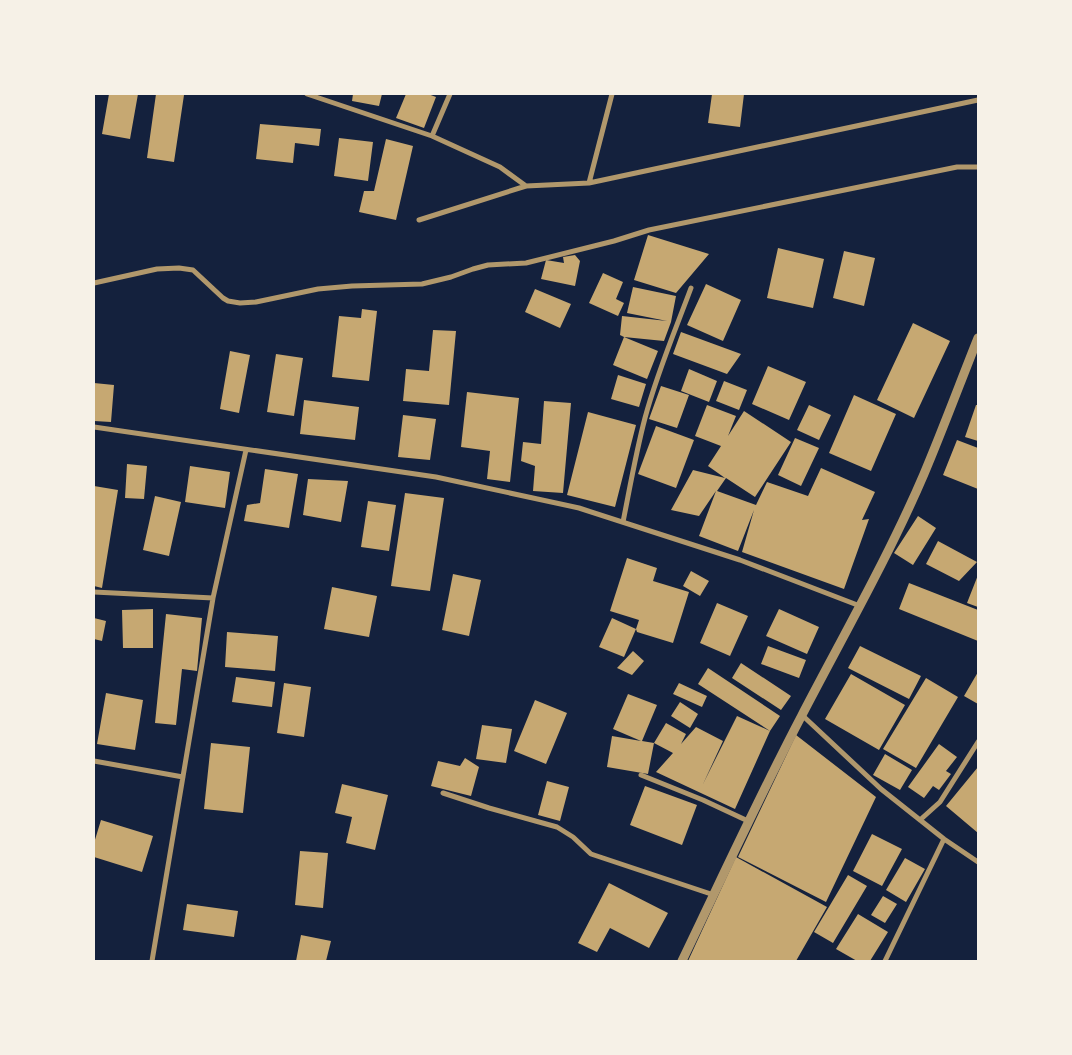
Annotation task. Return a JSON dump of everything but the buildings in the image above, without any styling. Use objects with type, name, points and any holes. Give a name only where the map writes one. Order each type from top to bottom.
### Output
[{"type":"street","points":[[307,94],[432,136],[500,167],[526,186]]},
{"type":"street","points":[[432,136],[450,94]]},
{"type":"street","points":[[589,183],[612,94]]},
{"type":"street","points":[[419,220],[526,186],[589,183],[978,100]]},
{"type":"street","points":[[94,283],[157,269],[179,268],[193,270],[223,298],[240,303],[256,302],[318,289],[422,284],[488,265],[526,264],[649,230],[957,167],[978,167]]},
{"type":"street","points":[[623,522],[646,416],[667,350],[690,288]]},
{"type":"street","points":[[682,961],[715,895],[748,821],[802,715],[861,606],[924,475],[978,338]]},
{"type":"street","points":[[94,427],[436,477],[579,508],[740,560],[861,606]]},
{"type":"street","points":[[152,961],[214,598],[246,450]]},
{"type":"street","points":[[94,592],[214,598]]},
{"type":"street","points":[[802,715],[881,788],[944,839],[978,862]]},
{"type":"street","points":[[920,820],[940,802],[978,742]]},
{"type":"street","points":[[94,761],[184,777]]},
{"type":"street","points":[[641,775],[748,821]]},
{"type":"street","points":[[442,793],[557,827],[573,837],[591,854],[715,895]]},
{"type":"street","points":[[884,961],[944,839]]}]
